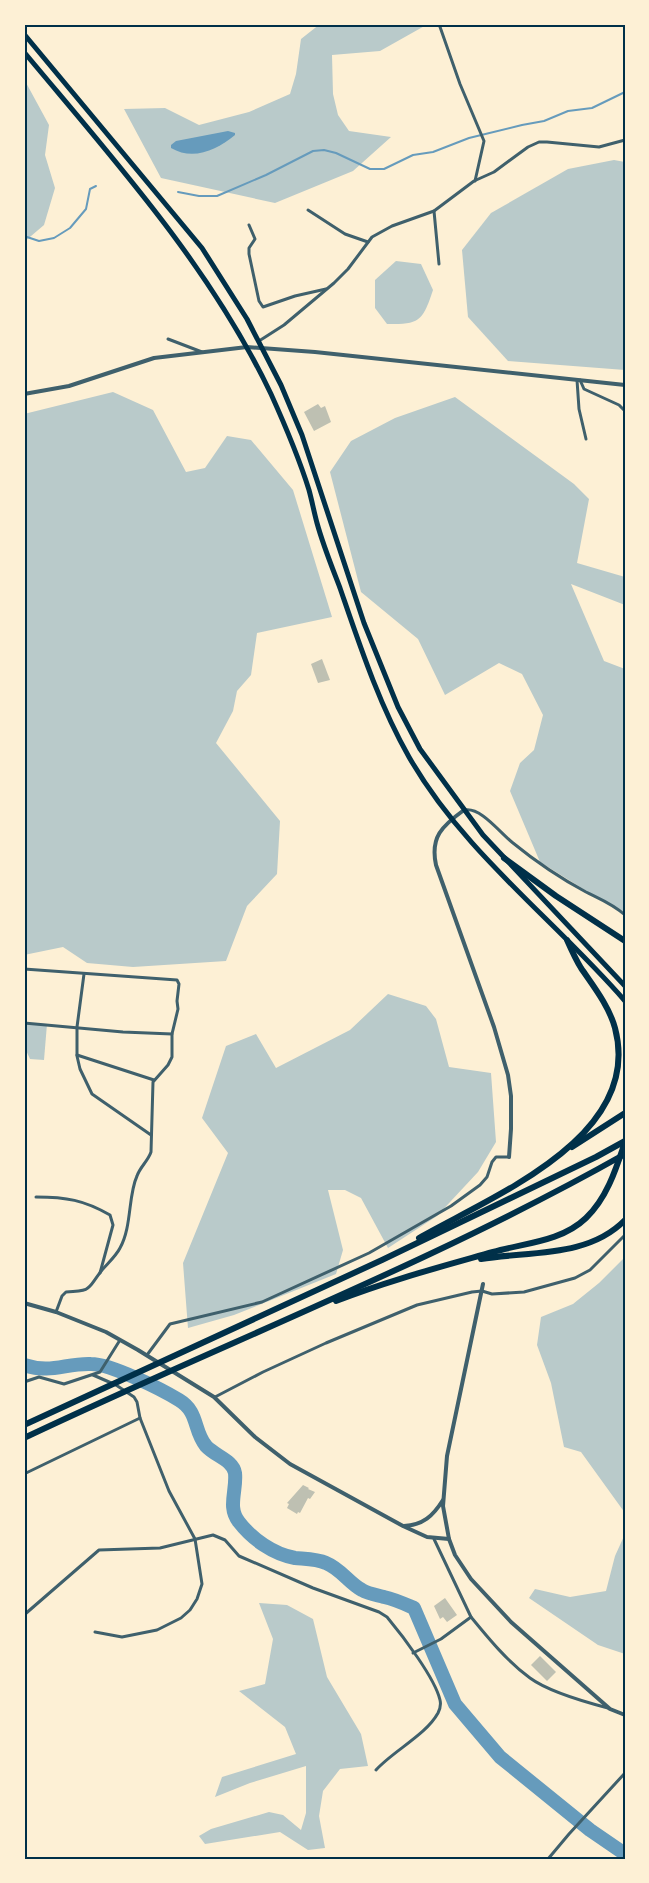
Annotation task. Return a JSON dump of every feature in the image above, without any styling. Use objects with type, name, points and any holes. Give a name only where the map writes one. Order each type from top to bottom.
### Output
[{"type":"highway","points":[[24,34],[202,249],[248,319],[281,385],[302,435],[364,623],[386,681],[420,748],[464,810],[504,858],[625,986]]},
{"type":"highway","points":[[24,52],[181,243],[215,293],[247,348],[271,395],[305,478],[317,525],[352,624],[388,715],[410,758],[452,819],[528,902],[625,1001]]},
{"type":"highway","points":[[504,858],[556,896],[625,941]]},
{"type":"highway","points":[[539,1169],[574,1142],[592,1124],[614,1085],[617,1065],[618,1050],[615,1028],[606,1007],[592,982],[580,967],[567,940]]},
{"type":"highway","points":[[382,1260],[506,1191],[625,1113]]},
{"type":"highway","points":[[222,1348],[397,1279],[515,1246],[556,1238],[585,1220],[599,1203],[608,1188],[625,1141]]},
{"type":"highway","points":[[24,1425],[382,1260],[625,1141]]},
{"type":"highway","points":[[24,1438],[341,1295],[517,1212],[625,1154]]},
{"type":"highway","points":[[448,1265],[503,1255],[558,1251],[598,1238],[625,1220]]},
{"type":"street","points":[[439,24],[484,141],[474,181]]},
{"type":"street","points":[[258,342],[284,325],[328,288],[348,269],[368,242],[392,225],[434,211],[474,181],[494,172],[528,147],[539,142],[598,147],[625,140]]},
{"type":"street","points":[[308,210],[345,234],[368,242]]},
{"type":"street","points":[[434,211],[439,264]]},
{"type":"street","points":[[249,225],[255,239],[249,248],[249,254],[262,307],[328,288]]},
{"type":"street","points":[[168,339],[203,352]]},
{"type":"street","points":[[24,394],[69,386],[154,358],[247,348],[315,352],[625,385]]},
{"type":"street","points":[[579,380],[584,389],[619,405],[625,411]]},
{"type":"street","points":[[579,380],[579,409],[586,439]]},
{"type":"street","points":[[146,1355],[170,1324],[262,1302],[369,1253],[451,1206],[480,1185],[487,1177],[496,1157],[509,1157],[511,1096],[508,1075],[494,1027],[435,865],[433,850],[435,840],[452,819],[464,810],[472,809],[480,813],[507,838],[534,858],[586,892],[616,907],[625,915]]},
{"type":"street","points":[[24,969],[177,980],[179,984],[178,1009],[172,1034],[172,1057],[154,1080],[151,1103],[151,1152],[136,1176],[128,1224],[120,1249],[100,1273],[93,1286],[85,1291],[66,1292],[56,1312]]},
{"type":"street","points":[[84,974],[76,1027],[80,1069],[92,1094],[151,1135]]},
{"type":"street","points":[[24,1023],[172,1034]]},
{"type":"street","points":[[77,1055],[154,1080]]},
{"type":"street","points":[[36,1197],[75,1199],[110,1215],[113,1225],[100,1273]]},
{"type":"street","points":[[214,1397],[326,1343],[417,1305],[482,1291],[492,1294],[524,1292],[575,1278],[590,1270],[625,1235]]},
{"type":"street","points":[[483,1284],[447,1456],[443,1500],[449,1539],[455,1555],[471,1579],[511,1622],[610,1709]]},
{"type":"street","points":[[24,1303],[56,1312],[120,1340],[214,1397],[255,1437],[290,1464],[403,1526],[434,1539],[449,1539]]},
{"type":"street","points":[[24,1382],[39,1377],[64,1384],[100,1372],[120,1340]]},
{"type":"street","points":[[93,1375],[116,1385],[134,1397],[137,1402],[140,1418],[170,1491],[195,1539],[202,1584],[197,1599],[181,1618],[157,1630],[122,1638],[95,1632]]},
{"type":"street","points":[[24,1474],[140,1418]]},
{"type":"street","points":[[403,1526],[414,1526],[423,1522],[432,1516],[443,1500]]},
{"type":"street","points":[[24,1615],[99,1550],[160,1548],[213,1535],[225,1540],[239,1556],[387,1617],[428,1675],[440,1698],[438,1712],[413,1739],[386,1759],[376,1770]]},
{"type":"street","points":[[434,1539],[471,1617],[498,1650],[531,1679],[574,1699],[625,1715]]},
{"type":"street","points":[[413,1653],[441,1638],[471,1617]]},
{"type":"street","points":[[548,1859],[625,1773]]},
{"type":"shaded area","points":[[320,24],[428,24],[380,51],[332,55],[333,94],[338,115],[349,131],[391,137],[353,171],[275,203],[161,178],[124,109],[165,108],[199,125],[249,112],[290,94],[296,74],[301,39]]},
{"type":"shaded area","points":[[24,79],[49,125],[45,155],[55,188],[44,225],[24,242]]},
{"type":"shaded area","points":[[614,160],[625,162],[625,370],[508,361],[468,317],[462,250],[491,213],[568,169]]},
{"type":"shaded area","points":[[396,261],[421,264],[433,290],[419,319],[407,323],[387,324],[375,308],[375,280]]},
{"type":"shaded area","points":[[113,392],[153,410],[186,472],[205,468],[227,436],[251,440],[293,490],[332,617],[257,633],[251,675],[237,691],[233,711],[216,743],[280,821],[277,874],[247,906],[226,961],[133,967],[87,963],[63,947],[24,955],[24,414]]},
{"type":"shaded area","points":[[455,397],[574,484],[589,499],[577,563],[625,577],[625,605],[571,584],[604,661],[625,669],[625,915],[540,862],[510,791],[520,763],[534,750],[543,715],[522,674],[499,663],[445,695],[418,639],[361,592],[330,472],[351,441],[395,418]]},
{"type":"shaded area","points":[[388,994],[426,1006],[436,1019],[449,1067],[491,1073],[496,1142],[478,1172],[437,1216],[388,1248],[361,1198],[345,1190],[328,1190],[343,1250],[336,1274],[234,1315],[188,1328],[183,1263],[228,1153],[202,1118],[226,1046],[256,1034],[276,1068],[350,1030]]},
{"type":"shaded area","points":[[25,1023],[47,1024],[44,1060],[30,1059],[24,1046]]},
{"type":"shaded area","points":[[625,1257],[625,1513],[581,1452],[564,1447],[551,1383],[537,1345],[541,1317],[573,1304],[599,1283]]},
{"type":"shaded area","points":[[625,1534],[625,1654],[598,1645],[529,1598],[535,1589],[570,1597],[606,1591],[615,1556]]},
{"type":"shaded area","points":[[259,1603],[287,1605],[313,1619],[327,1677],[361,1734],[368,1766],[340,1769],[323,1791],[319,1816],[325,1848],[308,1850],[280,1832],[205,1844],[199,1836],[211,1829],[269,1812],[283,1815],[301,1830],[306,1813],[306,1766],[250,1783],[215,1797],[222,1777],[296,1754],[285,1727],[239,1691],[265,1684],[273,1639]]},
{"type":"water","points":[[228,131],[235,135],[204,152],[188,154],[171,148],[176,141]]},
{"type":"building","points":[[318,404],[321,408],[325,406],[331,422],[314,431],[304,412]]},
{"type":"building","points":[[322,659],[330,680],[318,683],[311,664]]},
{"type":"building","points":[[303,1485],[315,1492],[297,1514],[287,1508],[289,1504],[287,1503]]},
{"type":"building","points":[[445,1598],[457,1615],[447,1622],[443,1617],[440,1619],[434,1606]]},
{"type":"building","points":[[540,1656],[556,1672],[547,1681],[531,1665]]},
{"type":"waterway","points":[[178,192],[199,196],[217,196],[313,151],[324,150],[336,153],[370,169],[384,169],[413,155],[433,152],[469,138],[544,121],[568,111],[592,108],[625,92]]},
{"type":"waterway","points":[[24,236],[39,241],[54,238],[70,228],[86,209],[90,189],[96,186]]},
{"type":"waterway","points":[[24,1365],[34,1368],[82,1364],[100,1365],[123,1372],[179,1400],[190,1410],[206,1446],[234,1469],[234,1511],[244,1528],[257,1540],[279,1553],[326,1563],[357,1587],[414,1608],[455,1704],[500,1757],[590,1830],[625,1854]]}]
